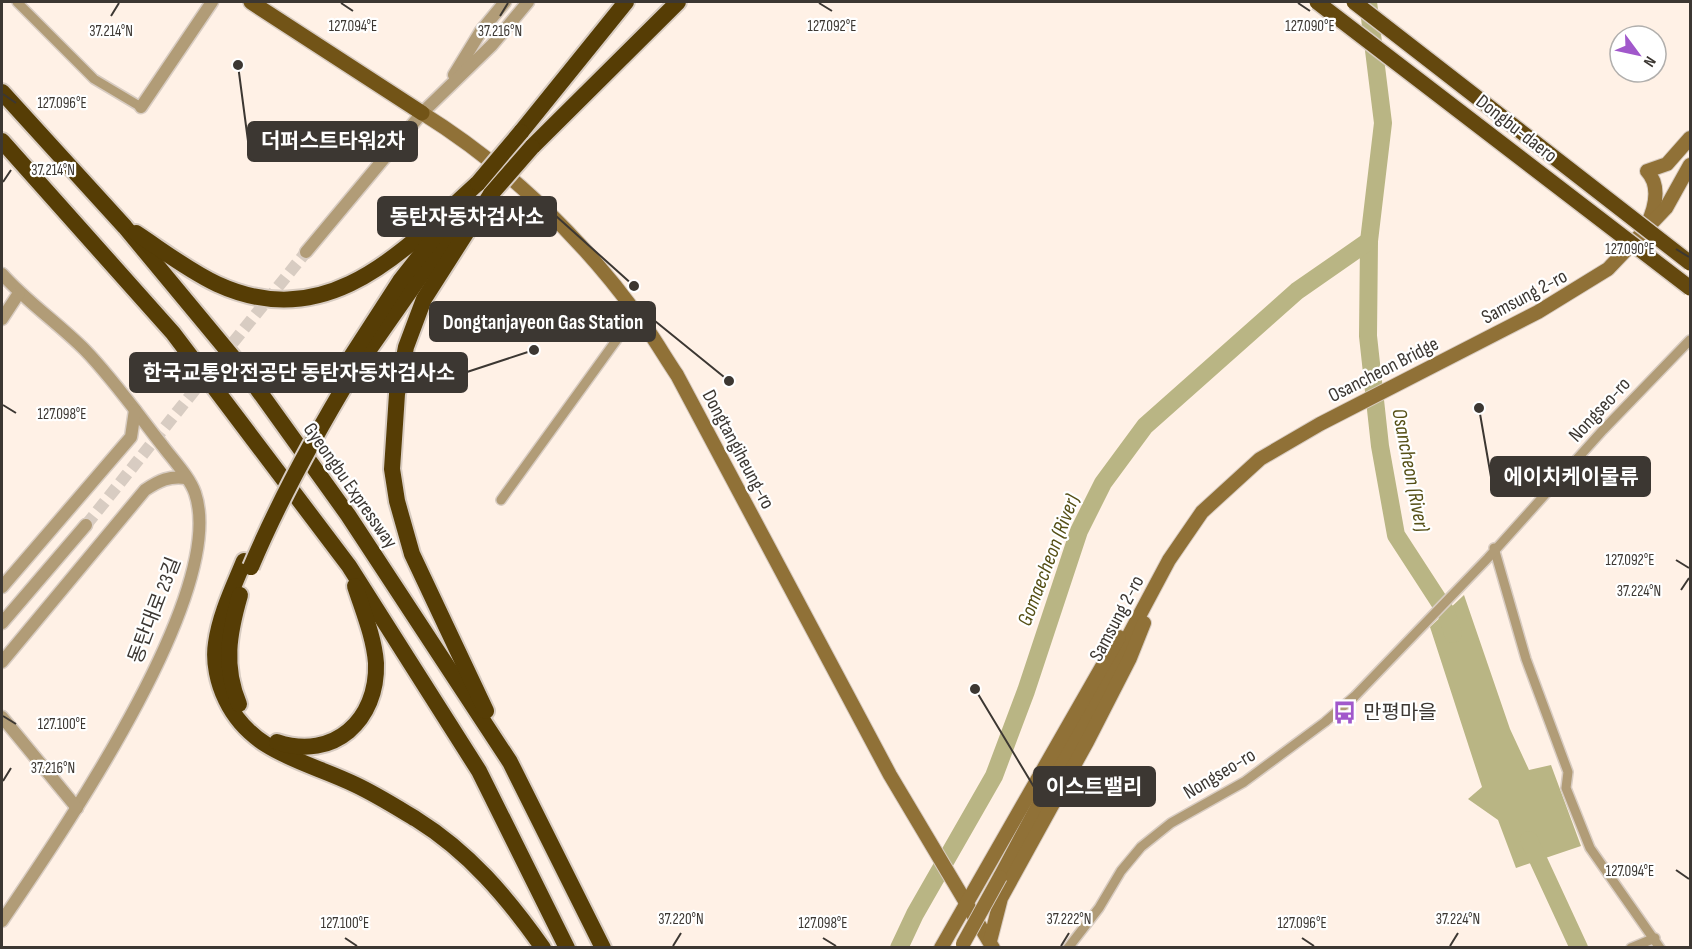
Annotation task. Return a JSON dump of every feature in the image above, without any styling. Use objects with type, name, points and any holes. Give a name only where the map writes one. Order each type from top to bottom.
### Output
[{"type":"highway","points":[[543,948],[483,871],[448,841],[376,796],[263,744],[244,729],[221,690],[215,646],[220,618],[308,446],[353,372],[484,188],[520,132],[626,2]]},
{"type":"highway","points":[[125,226],[215,283],[256,298],[289,300],[334,292],[375,272],[484,188],[532,147],[678,2]]},
{"type":"highway","name":"Dongbu-daero","points":[[1317,2],[1690,288]]},
{"type":"highway","name":"Dongbu-daero","points":[[1354,2],[1690,263]]},
{"type":"highway","name":"Gyeongbu Expressway","points":[[2,92],[125,226],[246,373],[348,515],[510,762],[603,948]]},
{"type":"highway","points":[[2,141],[173,333],[349,566],[479,771],[567,948]]},
{"type":"highway","points":[[349,566],[370,633],[376,662],[374,693],[366,712],[353,728],[336,741],[314,747],[292,747],[274,741],[257,729],[242,711],[232,688],[228,668],[228,644],[248,564],[300,440],[334,383],[400,281],[484,188]]},
{"type":"highway","points":[[484,188],[424,299],[406,347],[397,394],[392,469],[397,501],[412,554],[510,762]]},
{"type":"main road","name":"Dongtangiheung-ro","points":[[251,2],[456,134],[547,212],[636,313],[677,375],[890,775],[991,944]]},
{"type":"main road","points":[[1644,232],[1656,197],[1655,185],[1647,171],[1667,164],[1690,138]]},
{"type":"main road","name":"Samsung 2-ro","points":[[1465,350],[1578,289],[1608,269],[1666,208],[1690,165]]},
{"type":"main road","name":"Osancheon Bridge","points":[[1320,424],[1465,350]]},
{"type":"main road","name":"Samsung 2-ro","points":[[962,946],[1169,560],[1202,512],[1230,483],[1260,459],[1320,424]]},
{"type":"main road","points":[[941,948],[963,896],[1100,665],[1169,560]]},
{"type":"main road","points":[[991,944],[1001,898],[1130,658],[1169,560]]},
{"type":"street","points":[[17,2],[94,79],[141,106],[212,2]]},
{"type":"street","points":[[445,89],[481,31],[505,2]]},
{"type":"street","points":[[306,252],[422,113],[492,45],[528,2]]},
{"type":"street","name":"동탄대로 23길","points":[[2,274],[19,293],[85,350],[135,410],[195,492],[200,514],[201,536],[192,572],[154,669],[104,765],[62,835],[2,921]]},
{"type":"street","points":[[2,319],[19,293]]},
{"type":"street","points":[[501,500],[636,313]]},
{"type":"street","name":"Nongseo-ro","points":[[1068,948],[1099,908],[1121,871],[1141,847],[1171,823],[1244,782],[1356,696],[1488,558],[1494,548],[1690,340]]},
{"type":"street","points":[[2,587],[130,437],[135,410]]},
{"type":"street","points":[[2,662],[145,490],[165,478],[186,478]]},
{"type":"street","points":[[2,623],[86,525]]},
{"type":"street","points":[[1494,548],[1526,659],[1568,772],[1566,788],[1590,848],[1651,940],[1660,948]]},
{"type":"street","points":[[2,717],[77,808]]},
{"type":"street","points":[[1631,948],[1651,940]]},
{"type":"shaded area","points":[[1464,595],[1510,729],[1529,770],[1551,765],[1581,846],[1516,868],[1498,820],[1468,799],[1482,787],[1430,627]]},
{"type":"waterway","name":"Osancheon (River)","points":[[1368,2],[1383,123],[1369,241],[1368,336],[1380,446],[1396,535],[1446,612],[1453,634]]},
{"type":"waterway","name":"Gomaecheon (River)","points":[[899,948],[915,914],[994,776],[1026,691],[1079,531],[1103,483],[1145,426],[1297,291],[1369,241]]},
{"type":"waterway","name":"Osancheon (River)","points":[[1529,840],[1579,948]]},
{"type":"tunnel","points":[[86,525],[306,252]]},
{"type":"place","name":"더퍼스트타워2차","points":[[238,65]]},
{"type":"place","name":"동탄자동차검사소","points":[[634,286]]},
{"type":"place","name":"한국교통안전공단 동탄자동차검사소","points":[[534,350]]},
{"type":"place","name":"Dongtanjayeon Gas Station","points":[[729,381]]},
{"type":"place","name":"에이치케이물류","points":[[1479,408]]},
{"type":"place","name":"이스트밸리","points":[[975,689]]},
{"type":"place","name":"만평마을","points":[[1345,712]]}]
